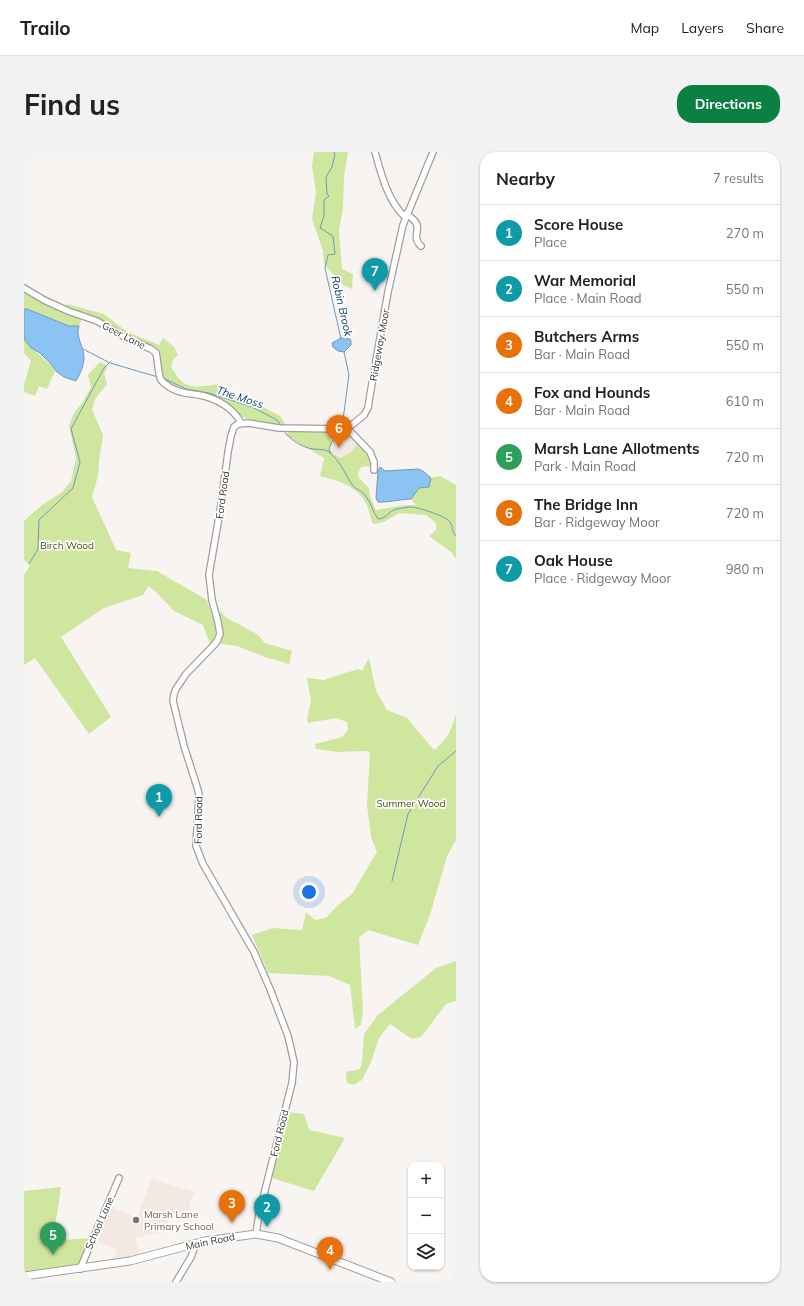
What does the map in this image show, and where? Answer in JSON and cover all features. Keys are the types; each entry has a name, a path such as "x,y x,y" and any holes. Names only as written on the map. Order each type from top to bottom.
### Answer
{"main road":[{"name":"Main Road","path":"24,1276 145,1258 196,1243 256,1234 278,1238 391,1282"}],"street":[{"path":"375,152 384,181 392,199 400,212 416,221 418,224 417,239 421,246"},
{"name":"Ridgeway Moor","path":"342,429 361,418 368,408 388,292 406,215 432,152"},
{"name":"Geer Lane","path":"24,288 44,300 68,311 97,321 126,338 151,349 156,353 160,379 164,383 185,394 204,396 219,402 232,411 241,423"},
{"path":"241,423 248,422 279,428 342,429 370,452 373,458 374,470"},
{"name":"Ford Road","path":"241,423 234,428 231,436 209,574 212,600 220,634 214,645 186,674 176,689 173,701 184,746 198,790 199,800 196,838 198,852 203,864 259,964 288,1036 294,1062 292,1083 261,1207 256,1234"},
{"name":"School Lane","path":"80,1268 119,1178"},
{"path":"176,1282 191,1257 196,1243"}],"shaded area":[{"path":"346,431 358,444 351,452 340,458 329,449 340,434 345,433"},
{"name":"Marsh Lane Primary School","path":"151,1179 195,1192 190,1201 190,1211 171,1214 167,1223 167,1230 135,1238 140,1255 113,1261 117,1250 95,1240 110,1206 137,1218"}],"green space":[{"path":"314,152 348,152 344,176 343,209 339,230 342,269 353,274 352,289 345,286 324,264 323,251 312,219 316,193 312,166"},
{"path":"24,291 51,306 82,318 79,326 69,326 24,309"},
{"path":"67,304 104,314 126,331 159,345 163,338 174,347 178,355 173,360 171,366 181,380 186,384 191,386 204,386 220,384 219,393 256,403 280,416 287,426 251,421 225,405 179,390 165,380 161,374 156,351 66,309"},
{"path":"24,339 32,349 47,361 55,371 47,389 39,386 35,396 24,392 24,384 31,361 24,353"},
{"name":"Birch Wood","path":"100,362 108,366 104,374 107,384 95,399 92,410 103,435 98,476 92,497 116,550 131,553 128,568 157,571 207,600 214,617 216,632 210,644 203,625 174,611 155,591 148,586 143,595 104,608 61,637 111,717 89,734 35,658 24,665 24,575 30,565 24,560 24,521 42,505 61,493 71,481 76,458 69,426 74,413 82,403 91,387 88,375"},
{"path":"290,431 325,431 332,443 329,449 340,458 351,452 358,444 370,457 372,468 366,466 361,467 358,473 359,478 369,488 370,496 376,510 405,505 416,505 411,499 419,488 429,487 431,478 440,476 456,485 456,559 451,552 429,536 436,530 436,523 426,515 399,513 384,522 374,524 367,505 358,492 346,485 320,476 324,458 285,435"},
{"path":"216,608 227,618 257,634 265,643 292,651 289,664 265,657 237,646 221,644 222,633"},
{"name":"Summer Wood","path":"369,658 376,691 387,710 407,718 434,750 443,742 448,734 456,714 456,840 447,856 430,915 418,945 368,930 359,938 363,1011 361,1025 355,1029 350,985 329,976 268,973 252,935 273,928 302,930 306,912 315,920 326,918 338,905 352,894 377,852 371,837 367,805 370,753 367,751 337,752 316,749 315,744 342,737 348,730 347,722 336,718 308,723 307,719 311,701 307,678 324,680 358,669 362,671"},
{"path":"456,961 456,1001 446,1004 421,1037 412,1039 390,1024 379,1038 371,1062 362,1080 354,1085 347,1083 346,1072 360,1069 364,1034 378,1015 436,968"},
{"path":"288,1112 304,1114 309,1130 345,1138 314,1191 272,1178"},
{"path":"61,1187 51,1241 89,1238 78,1265 24,1273 24,1191"}],"water":[{"path":"24,309 69,326 79,326 78,334 84,353 84,360 82,370 76,381 64,377 56,371 40,353 31,348 24,339"},
{"path":"341,338 350,339 351,341 351,345 344,352 338,351 333,347 332,343"},
{"path":"380,467 385,471 418,469 423,471 431,478 429,487 419,488 411,499 378,502 376,498 378,471"}],"waterway":[{"name":"Robin Brook","path":"334,152 335,154 332,167 326,177 327,194 329,196 324,200 324,216 320,228 333,236 335,254 328,255 325,268 341,339"},
{"name":"The Moss","path":"83,349 110,363 158,377"},
{"name":"Robin Brook","path":"342,427 349,375 344,352"},
{"path":"29,564 38,549 39,520 73,488 80,462 71,429 104,368 109,363"},
{"name":"The Moss","path":"163,378 186,389 209,393 252,407 277,420 281,425"},
{"name":"The Moss","path":"284,431 289,437 301,445 328,451 339,463 352,485 367,498 378,519 397,509 412,507 444,517 450,522 456,536"},
{"name":"Robin Brook","path":"331,453 329,450 331,443 340,432"},
{"path":"392,881 408,814 438,766 456,751"}],"place":[{"name":"Oak House","path":"375,291"},
{"name":"The Bridge Inn","path":"339,448"},
{"name":"Score House","path":"159,817"},
{"name":"Marsh Lane Primary School","path":"136,1220"},
{"name":"Butchers Arms","path":"232,1223"},
{"name":"War Memorial","path":"267,1227"},
{"name":"Marsh Lane Allotments","path":"53,1255"},
{"name":"Fox and Hounds","path":"330,1270"}]}
